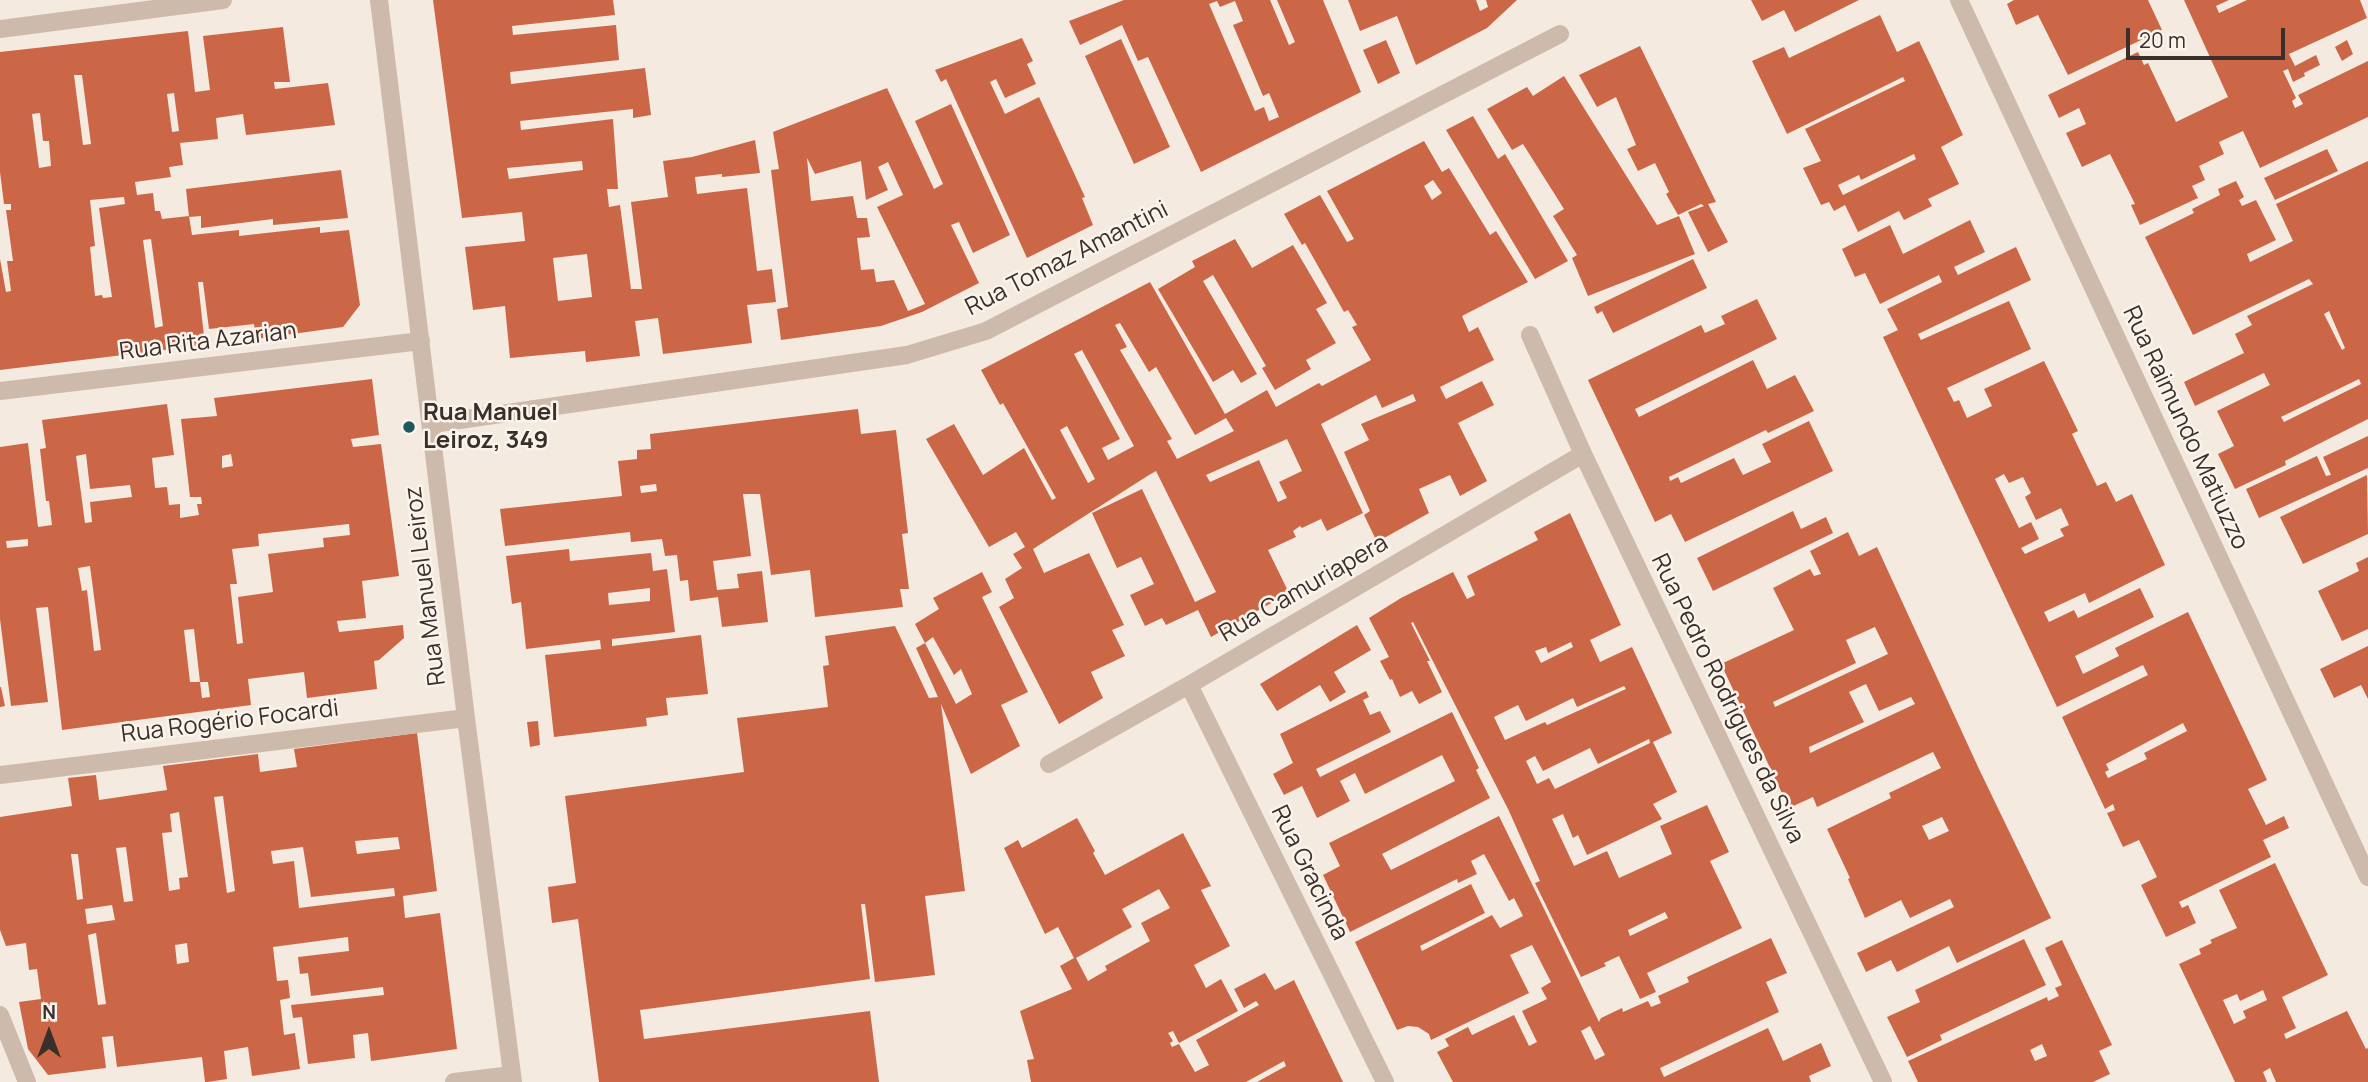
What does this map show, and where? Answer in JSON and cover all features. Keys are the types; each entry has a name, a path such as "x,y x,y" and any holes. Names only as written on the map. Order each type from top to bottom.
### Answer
{"street":[{"path":"0,29 223,0"},
{"name":"Rua Manuel Leiroz","path":"379,0 466,718 513,1078"},
{"name":"Rua Raimundo Matiuzzo","path":"1959,0 2366,868"},
{"name":"Rua Tomaz Amantini","path":"432,424 907,355 986,331 1560,34"},
{"name":"Rua Pedro Rodrigues da Silva","path":"1530,335 1583,454 1883,1082"},
{"name":"Rua Rita Azarian","path":"0,391 421,341"},
{"name":"Rua Camuriapera","path":"1049,764 1583,454"},
{"name":"Rua Gracinda","path":"1189,685 1385,1082"},
{"name":"Rua Rogério Focardi","path":"0,775 466,718"},
{"path":"0,1015 27,1082"},
{"path":"454,1082 513,1078"}],"building":[{"path":"433,0 613,0 615,15 512,26 513,35 616,25 619,60 510,72 511,84 645,68 651,115 633,118 633,109 520,121 521,130 613,119 618,189 607,189 609,207 620,205 631,289 642,289 631,202 668,197 663,161 692,157 755,140 760,173 695,177 697,194 747,188 757,271 772,269 776,302 747,305 752,343 663,354 658,318 635,321 640,356 586,362 585,351 510,358 505,306 473,310 465,247 525,241 522,212 462,218","holes":["582,161 583,170 509,179 507,168","587,254 592,297 558,301 553,258"]},
{"path":"1124,0 1270,0 1289,45 1295,42 1277,0 1323,0 1361,92 1201,172 1148,57 1138,61 1122,25 1080,45 1069,21","holes":["1217,1 1220,7 1235,1 1243,21 1233,25 1263,96 1269,93 1279,117 1269,121 1264,107 1255,111 1209,4"]},
{"path":"1348,0 1476,0 1480,11 1488,7 1486,0 1517,0 1487,28 1416,65 1397,16 1360,31"},
{"path":"1751,0 1859,0 1795,32 1784,10 1762,21"},
{"path":"2014,0 2148,0 2162,30 2068,75 2038,15 2016,25 2007,4"},
{"path":"2184,0 2229,0 2216,6 2219,13 2247,0 2360,0 2367,18 2289,54 2295,66 2316,55 2320,65 2293,82 2288,69 2283,71 2296,98 2292,101 2295,108 2303,104 2298,95 2368,61 2368,117 2260,168 2243,131 2219,142 2224,154 2199,166 2205,180 2192,186 2198,198 2140,225 2131,205 2135,204 2110,154 2082,167 2066,133 2086,124 2079,108 2059,118 2048,95 2138,52 2144,65 2148,63 2176,122 2228,97"},
{"path":"1880,15 1897,52 1919,41 1963,135 1941,147 1959,184 1928,199 1932,206 1904,220 1899,211 1858,232 1845,205 1834,211 1829,202 1821,205 1803,168 1821,161 1805,129 1905,81 1903,77 1787,134 1752,61 1784,47 1789,58","holes":["1914,154 1916,159 1843,195 1838,185 1859,175 1861,180"]},
{"path":"283,27 290,82 274,82 275,89 328,83 335,125 246,135 243,114 216,118 218,139 180,143 183,165 169,167 171,177 135,182 137,195 153,193 155,211 160,211 162,219 189,216 192,235 239,230 239,236 320,227 320,233 349,230 360,305 343,327 256,339 254,324 209,329 203,282 198,282 205,345 0,370 0,259 6,292 11,291 7,261 13,261 6,210 11,210 11,204 4,204 0,172 0,52 188,31 195,92 210,90 203,36","holes":["74,75 82,75 91,144 83,145","174,93 179,131 172,132 167,94","40,113 43,141 49,141 51,166 39,168 32,114","124,197 125,204 99,208 112,297 95,296 90,247 95,246 90,200","151,239 163,326 155,328 143,240"]},
{"path":"1022,38 1033,61 1027,64 1036,84 1005,98 996,79 990,82 1005,114 1039,97 1085,197 1082,198 1093,225 1027,258 946,79 941,82 935,70"},
{"path":"1121,39 1170,147 1134,164 1085,56"},
{"path":"1386,40 1400,73 1378,84 1363,50"},
{"path":"2347,40 2353,54 2342,61 2335,47"},
{"path":"1640,46 1716,202 1708,204 1728,242 1708,252 1688,212 1704,206 1701,204 1678,215 1666,194 1669,192 1655,163 1638,171 1627,149 1636,145 1616,97 1597,107 1579,75"},
{"path":"1564,76 1657,225 1679,216 1695,254 1588,296 1572,258 1577,255 1553,216 1564,209 1523,144 1512,150 1487,109 1527,87 1533,96"},
{"path":"887,88 934,189 943,184 915,121 951,104 1010,235 973,253 959,222 951,225 979,283 922,312 881,326 781,340 777,309 788,307 771,170 779,169 773,132","holes":["807,158 815,174 861,161 866,200 888,190 878,167 888,162 903,195 877,207 925,304 908,311 894,280 876,282 874,269 861,270 857,238 870,237 867,218 857,218 853,196 811,201"]},
{"path":"1473,116 1498,159 1505,154 1568,261 1535,279 1446,130"},
{"path":"1424,141 1442,172 1449,168 1490,235 1496,231 1528,282 1462,316 1469,332 1478,327 1494,360 1440,387 1446,399 1482,381 1494,405 1458,423 1487,481 1460,496 1450,475 1419,489 1429,513 1377,542 1364,515 1370,511 1344,452 1369,440 1361,424 1416,401 1413,394 1382,408 1376,395 1321,424 1363,513 1327,531 1321,519 1302,528 1300,526 1293,531 1296,537 1268,550 1289,593 1211,637 1198,610 1166,625 1162,618 1145,626 1130,595 1154,584 1141,557 1117,568 1092,513 1142,489 1195,602 1216,592 1156,471 1033,549 1044,573 1089,553 1124,625 1112,630 1125,656 1091,672 1103,698 1059,724 999,607 1014,598 1005,579 1022,568 1013,554 1025,547 1016,532 989,547 926,439 954,424 983,475 1024,448 1052,500 1056,498 1003,403 1000,405 981,370 1150,282 1225,414 1267,390 1276,407 1319,383 1322,386 1371,360 1352,327 1357,325 1348,310 1344,312 1305,243 1302,245 1284,214 1320,195 1347,242 1354,239 1327,191","holes":["1433,180 1442,193 1432,200 1424,186","1120,323 1149,372 1156,367 1195,435 1226,418 1234,431 1177,459 1167,441 1172,439 1120,350 1127,347 1115,325","1082,350 1134,446 1108,460 1102,448 1120,439 1074,354","1067,426 1095,479 1088,483 1060,430","1287,439 1302,471 1279,482 1287,498 1278,502 1259,460 1210,482 1206,475"]},
{"path":"2327,149 2338,171 2275,200 2264,178"},
{"path":"2368,161 2368,419 2285,461 2286,465 2235,489 2218,454 2234,446 2217,411 2270,385 2264,373 2195,406 2184,382 2244,353 2235,334 2252,325 2247,316 2313,284 2309,279 2193,335 2145,237 2194,213 2192,209 2220,195 2218,189 2236,181 2244,197 2239,200 2242,206 2256,200 2276,240 2247,254 2250,262 2293,241 2276,204","holes":["2329,311 2345,348 2342,350 2324,314","2359,379 2361,384 2284,422 2281,417"]},
{"path":"341,170 348,218 273,225 273,219 201,228 201,216 189,217 186,189"},
{"path":"1970,220 1985,252 1954,267 1958,275 2016,247 2031,280 1918,334 1921,340 2009,301 2031,349 1947,388 1954,402 1959,400 1967,418 1992,406 1984,389 2044,361 2078,431 2072,434 2097,486 2106,482 2116,502 2132,494 2165,565 2089,603 2085,593 2044,612 2049,622 2074,610 2078,618 2140,588 2154,617 2075,656 2083,674 2119,656 2115,648 2188,612 2267,780 2248,789 2266,825 2284,816 2289,828 2263,840 2271,857 2179,902 2182,908 2188,905 2196,923 2166,937 2141,885 2157,877 2139,840 2123,847 2107,813 2115,810 2113,804 2105,809 2062,717 2148,675 2143,665 2057,707 1883,337 1898,330 1887,309 1942,282 1939,275 1880,304 1865,273 1855,277 1842,249 1890,225 1903,254","holes":["2004,474 2009,483 2023,477 2031,493 2025,497 2036,520 2061,508 2069,525 2060,529 2064,536 2025,554 2021,548 2039,539 2031,522 2019,528 1995,479","2183,723 2187,731 2144,753 2147,759 2108,778 2105,772 2109,770 2106,764"]},
{"path":"1235,239 1252,268 1293,245 1327,303 1316,309 1336,343 1306,360 1311,369 1275,390 1262,368 1266,366 1213,275 1203,281 1257,374 1241,383 1233,370 1213,382 1158,289 1195,267 1192,261"},
{"path":"1693,259 1707,288 1613,333 1602,311 1597,314 1594,307"},
{"path":"1757,299 1777,339 1635,409 1639,417 1753,360 1767,389 1795,375 1814,411 1768,433 1766,430 1669,477 1670,481 1678,477 1681,483 1734,458 1743,475 1771,462 1762,444 1809,421 1833,471 1685,542 1671,514 1655,522 1588,380 1701,325 1705,333 1725,324 1721,316"},
{"path":"372,379 379,435 351,439 353,447 381,444 399,576 362,581 366,618 337,621 339,632 403,625 404,638 379,660 374,661 377,689 307,698 304,672 248,679 251,705 62,730 48,607 36,608 48,702 11,706 0,619 0,447 28,443 38,527 52,525 49,501 46,501 40,449 46,448 42,420 167,404 174,455 152,458 155,488 167,487 169,505 180,504 180,518 199,515 197,504 202,504 201,497 190,497 181,419 217,416 214,398","holes":["86,454 90,489 130,485 132,497 90,502 92,522 85,523 76,456","231,454 233,466 222,468 222,456","349,524 350,535 323,538 324,547 268,554 273,592 238,597 243,643 237,644 230,584 237,584 232,549 259,546 258,534","28,539 28,546 7,548 6,541","90,566 101,650 94,651 87,590 82,591 78,568","194,629 200,682 190,682 184,630","200,682 208,682 210,697 202,698"]},
{"path":"858,409 861,434 896,430 908,533 902,534 909,589 900,589 903,607 815,617 810,570 771,575 760,494 743,494 751,556 713,561 717,590 739,588 737,574 762,571 768,622 722,627 718,597 690,601 688,580 680,581 677,555 665,556 662,539 631,542 630,532 505,546 500,509 622,496 618,461 637,459 637,450 651,449 650,434","holes":["656,484 657,491 641,493 640,486"]},
{"path":"2368,436 2368,468 2259,518 2246,489 2317,456 2326,476 2331,475 2323,457"},
{"path":"2367,475 2368,534 2303,564 2280,517"},
{"path":"1793,511 1801,529 1826,517 1833,533 1713,591 1697,558"},
{"path":"1570,513 1621,625 1590,640 1600,662 1632,647 1672,733 1653,742 1677,792 1653,804 1662,819 1587,855 1578,835 1573,838 1563,814 1552,819 1574,866 1607,851 1619,878 1672,854 1660,826 1707,805 1729,852 1710,861 1742,928 1647,973 1656,992 1640,999 1619,956 1604,963 1606,966 1581,977 1535,883 1540,881 1509,811 1413,622 1411,623 1442,692 1419,704 1412,691 1400,697 1392,679 1390,680 1380,661 1389,657 1369,618 1401,598 1453,572 1467,599 1475,595 1467,576 1538,540 1534,532","holes":["1571,642 1573,647 1541,663 1535,651 1546,647 1548,653","1624,686 1626,689 1547,725 1545,722 1505,740 1494,717 1518,705 1526,721 1573,698 1577,707","1649,739 1650,743 1555,789 1549,778 1537,784 1526,761 1535,756 1543,771 1590,748 1598,764","1665,912 1668,918 1630,936 1628,930"]},
{"path":"1848,532 1859,556 1877,547 2051,918 1957,963 1949,946 1897,972 1891,960 1866,972 1857,953 1954,907 1950,899 1910,918 1901,900 1865,918 1827,829 1891,798 1889,793 1941,768 1933,752 1817,807 1813,797 1789,808 1721,664 1794,630 1773,588 1810,569 1814,576 1821,574 1810,551","holes":["1875,627 1888,654 1775,707 1773,702 1856,663 1846,640","1866,684 1879,711 1911,697 1915,704 1810,753 1809,747 1864,722 1849,692","1942,817 1949,831 1929,840 1922,826"]},
{"path":"569,549 570,561 651,553 653,571 667,569 675,632 612,639 612,646 701,635 708,694 666,698 668,715 646,718 647,726 554,737 545,655 601,649 600,640 526,649 521,602 512,604 506,556","holes":["650,588 650,601 609,605 608,593"]},
{"path":"2368,557 2368,629 2342,641 2318,591 2359,571 2356,563"},
{"path":"982,572 992,592 982,597 1028,692 1001,705 1020,746 971,774 941,704 965,891 925,896 935,975 875,982 865,904 861,904 870,979 640,1010 644,1039 870,1011 879,1082 599,1082 578,919 552,923 548,887 576,883 565,796 744,772 737,718 828,707 823,666 829,665 825,636 895,626 929,698 938,697 916,648 925,643 915,624 939,609 933,598","holes":["933,637 954,675 961,669 972,694 956,704 925,643"]},
{"path":"1357,625 1371,650 1334,672 1346,692 1330,702 1320,685 1277,711 1260,684"},
{"path":"2368,646 2368,699 2361,685 2334,698 2320,669"},
{"path":"0,687 5,706 0,707"},
{"path":"1366,691 1369,697 1363,700 1370,715 1380,711 1391,732 1316,769 1320,777 1452,712 1490,798 1382,854 1391,870 1499,816 1599,1022 1601,1018 1622,1008 1623,1012 1648,1001 1651,1007 1661,1003 1658,996 1689,982 1687,977 1771,938 1787,973 1766,982 1779,1012 1660,1068 1664,1077 1768,1028 1783,1061 1821,1043 1831,1066 1809,1076 1811,1082 1453,1082 1437,1052 1449,1046 1445,1039 1468,1027 1472,1035 1514,1015 1529,1046 1537,1042 1522,1011 1547,999 1541,988 1551,982 1532,945 1510,955 1529,993 1431,1040 1429,1034 1418,1027 1408,1026 1397,1030 1355,942 1471,884 1485,913 1420,946 1422,951 1492,915 1500,928 1523,916 1514,898 1509,901 1484,854 1471,861 1477,874 1458,883 1457,879 1350,932 1323,875 1340,866 1329,843 1455,781 1442,755 1365,794 1355,773 1340,781 1350,801 1317,818 1302,786 1284,795 1273,774 1293,763 1280,734","holes":["1590,1026 1605,1055 1595,1060 1581,1031"]},
{"path":"538,721 540,745 530,747 527,722"},
{"path":"417,733 437,891 403,896 405,918 440,913 457,1049 371,1061 368,1033 353,1035 355,1058 308,1064 302,1017 293,1018 291,1005 384,995 383,987 311,996 308,973 300,974 298,957 349,951 348,937 273,947 277,981 288,980 290,998 280,1000 284,1035 295,1033 300,1069 252,1076 248,1047 224,1051 227,1079 208,1082 205,1082 202,1057 117,1067 113,1036 102,1037 106,1068 48,1075 28,1049 19,1002 41,999 37,969 29,970 26,943 6,946 0,930 0,817 72,806 68,778 96,775 99,800 167,790 163,766 258,754 260,772 297,767 294,749","holes":["223,796 235,891 227,893 214,797","179,812 188,877 179,878 180,889 169,891 162,833 172,832 170,814","398,837 400,849 357,854 355,841","126,847 133,901 124,902 116,848","303,847 311,897 394,888 395,896 299,908 294,861 273,864 271,851","71,854 78,854 83,899 77,900","112,905 115,920 87,924 85,909","96,933 106,1004 98,1005 88,935","187,943 189,962 177,964 175,945"]},
{"path":"1077,818 1105,875 1183,833 1211,886 1201,890 1230,946 1194,965 1206,988 1221,979 1238,1011 1179,1043 1173,1031 1168,1033 1173,1041 1170,1043 1172,1047 1179,1044 1195,1072 1209,1065 1196,1040 1259,1005 1256,1001 1244,1008 1234,989 1265,973 1275,990 1294,980 1343,1082 1257,1082 1286,1066 1284,1061 1246,1082 1031,1082 1027,1060 1034,1059 1020,1011 1072,989 1060,966 1074,958 1058,927 1045,934 1004,848 1018,840 1022,848","holes":["1159,889 1170,908 1141,923 1150,941 1105,966 1107,970 1088,981 1076,958 1132,927 1122,909"]},
{"path":"2275,863 2328,975 2282,997 2296,1028 2284,1034 2286,1039 2347,1011 2366,1049 2368,1048 2368,1082 2276,1082 2270,1068 2263,1072 2267,1082 2235,1082 2179,964 2201,954 2199,949 2212,943 2210,940 2237,928 2219,890","holes":["2263,990 2267,1000 2243,1011 2246,1018 2234,1024 2223,1000 2237,994 2240,1001"]},
{"path":"2024,939 2046,985 1940,1035 1942,1040 1907,1057 1887,1017 1920,1002 1915,990"},
{"path":"2062,940 2112,1045 2099,1051 2110,1074 2093,1082 1918,1082 1908,1061 2047,997 2048,1001 2059,996 2055,988 2062,985 2045,948","holes":["2042,1044 2047,1056 2035,1061 2030,1050"]}],"place":[{"name":"Rua Manuel Leiroz, 349","path":"409,427"}]}
